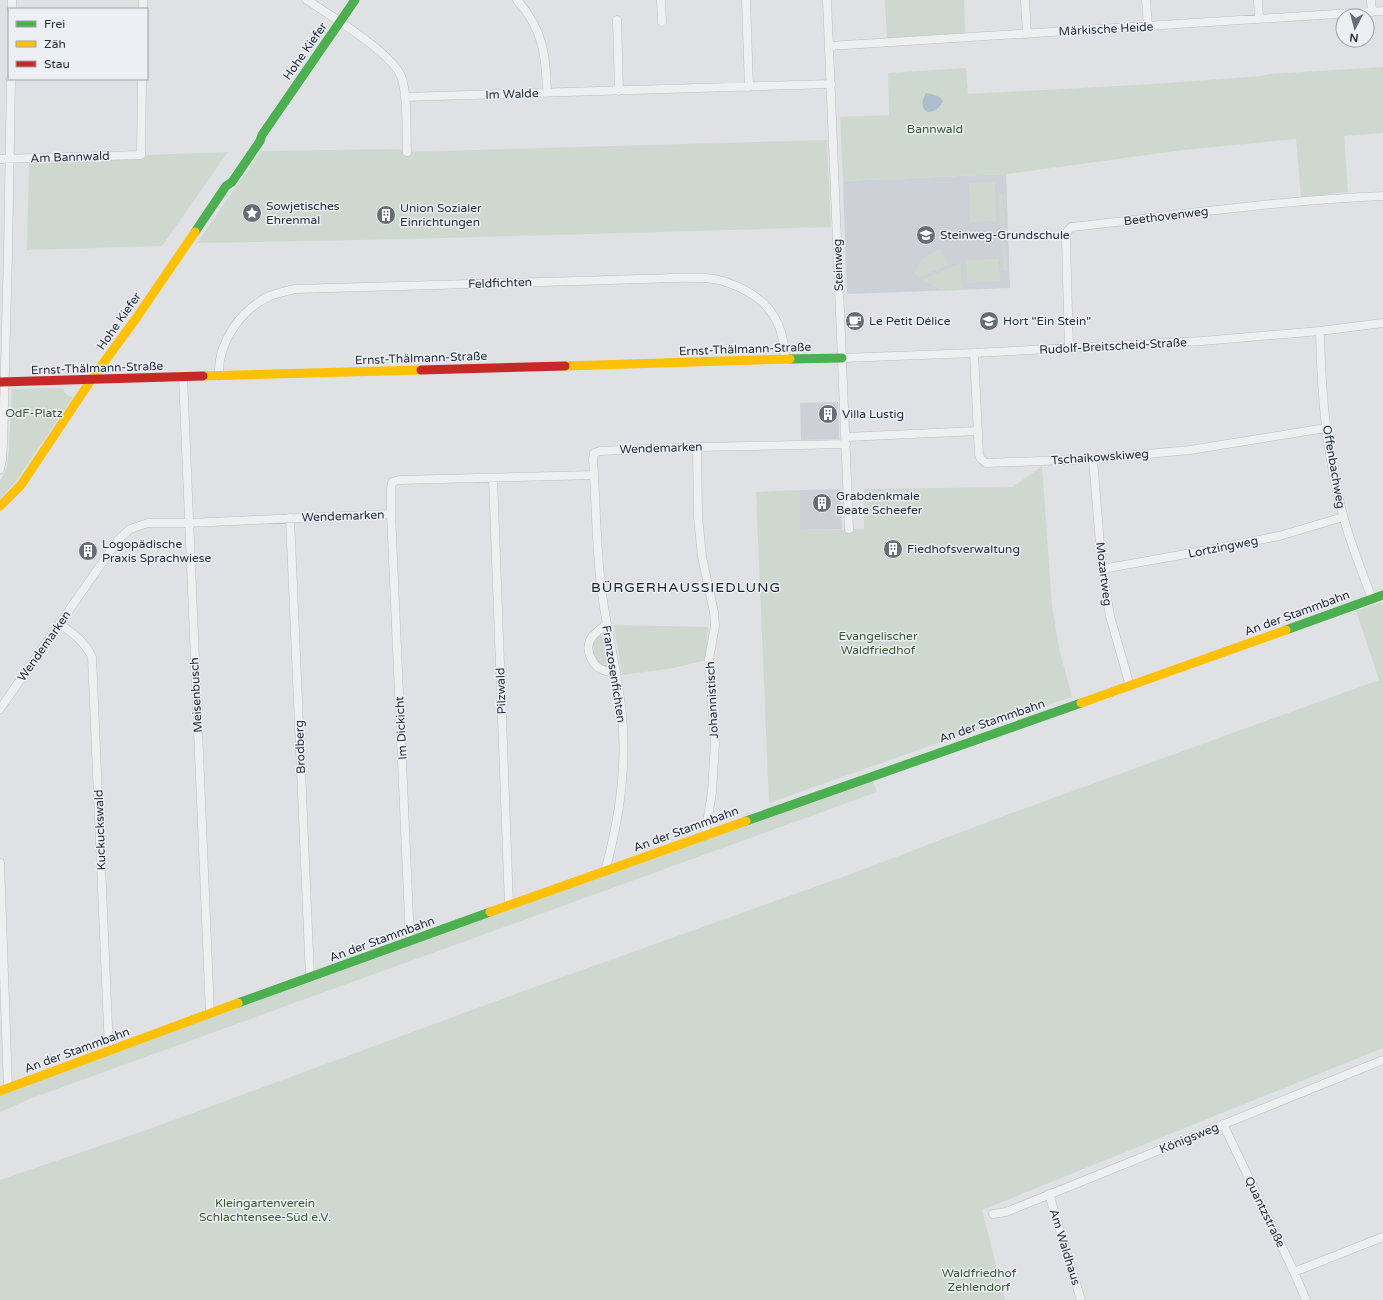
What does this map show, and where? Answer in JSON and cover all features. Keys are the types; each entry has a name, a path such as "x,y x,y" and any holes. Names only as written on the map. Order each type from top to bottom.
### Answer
{"street":[{"path":"307,0 388,57 400,72 405,97 407,152"},
{"name":"Hohe Kiefer","path":"0,506 20,485 91,380 137,317 256,139 262,135 355,0"},
{"path":"517,0 534,23 543,46 546,64 546,93"},
{"path":"661,0 662,22"},
{"path":"746,0 749,87"},
{"name":"Steinweg","path":"827,0 849,529"},
{"path":"1025,0 1027,34"},
{"path":"1146,0 1148,26"},
{"path":"1258,0 1259,18"},
{"name":"Märkische Heide","path":"829,46 1335,14"},
{"path":"617,20 619,91"},
{"path":"0,469 2,460 2,382 10,158 11,80"},
{"name":"Am Bannwald","path":"0,159 141,155 142,80"},
{"name":"Im Walde","path":"405,97 831,84"},
{"name":"Beethovenweg","path":"1069,349 1066,234 1071,227 1338,198 1383,196"},
{"name":"Feldfichten","path":"219,376 219,364 225,342 234,326 254,306 270,296 294,289 580,280 706,277 742,288 760,300 774,316 782,332 785,359"},
{"name":"Rudolf-Breitscheid-Straße","path":"842,358 1069,349 1254,338 1383,323"},
{"name":"Offenbachweg","path":"1320,331 1321,368 1326,428 1332,471 1343,517 1372,599"},
{"name":"Tschaikowskiweg","path":"974,353 979,455 986,464 1093,459 1190,450 1326,428"},
{"name":"Ernst-Thälmann-Straße","path":"2,382 842,358"},
{"name":"Meisenbusch","path":"183,377 210,1013"},
{"name":"Wendemarken","path":"0,709 118,540 126,532 135,527 148,523 188,523 392,514 392,482 398,480 594,475 593,459 596,451 846,440 978,431"},
{"name":"Johannistisch","path":"697,447 697,494 702,557 714,612 715,626 709,659 715,743 712,792 705,834"},
{"name":"Mozartweg","path":"1093,459 1102,569 1110,616 1130,686"},
{"name":"Franzosenfichten","path":"594,475 597,551 622,716 623,761 620,799 613,843 605,872"},
{"name":"Pilzwald","path":"492,478 509,905"},
{"name":"Im Dickicht","path":"392,514 410,942"},
{"name":"Lortzingweg","path":"1102,569 1203,552 1279,536 1343,517"},
{"name":"Brodberg","path":"290,518 310,977"},
{"name":"An der Stammbahn","path":"4,1090 210,1013 605,872 705,834 1130,686 1383,595"},
{"name":"Kuckuckswald","path":"60,624 75,634 86,645 92,657 109,1050"},
{"path":"607,624 595,633 590,640 590,656 599,668 606,671 616,671"},
{"path":"0,863 4,1090"},
{"name":"Königsweg","path":"993,1214 1006,1212 1383,1060"},
{"name":"Quantzstraße","path":"1223,1124 1306,1300"},
{"name":"Am Waldhaus","path":"1049,1194 1081,1300"},
{"path":"1294,1272 1383,1237"}],"shaded area":[{"name":"Steinweg-Grundschule","path":"1006,174 1010,288 847,294 843,181"},
{"path":"838,402 839,439 801,440 800,403"},
{"path":"841,489 842,529 800,530 800,490"}],"green space":[{"path":"885,0 964,0 965,33 887,38"},
{"name":"Bannwald","path":"1383,67 1383,133 1344,136 1348,192 1301,197 1296,139 1184,150 1006,174 843,181 840,117 889,115 888,73 966,68 968,94 1153,84 1261,76 1269,74"},
{"path":"827,140 831,227 408,239 197,243 261,151 400,149 407,152"},
{"path":"228,152 162,246 27,250 29,163 145,159 146,155"},
{"path":"995,182 996,221 970,222 969,183"},
{"path":"999,194 1003,194 1007,271 1003,271"},
{"path":"940,248 948,265 919,277 914,273 922,259"},
{"path":"999,259 1000,281 967,283 966,260"},
{"path":"961,263 962,290 942,291 922,280"},
{"name":"OdF-Platz","path":"62,388 68,396 73,397 16,481 0,499 0,481 7,466 9,449 12,389"},
{"name":"Evangelischer Waldfriedhof","path":"1042,466 1052,605 1059,648 1072,697 1011,717 769,803 756,492 800,490 800,530 864,529 864,489 1013,487"},
{"path":"1383,602 1383,1048 982,1210 1005,1300 0,1300 0,1180 152,1128 518,993 859,871 1006,815 1379,680 1356,611"},
{"path":"614,625 708,627 706,660 674,668 622,675"},
{"path":"603,632 610,669 599,666 594,656 592,647 595,639"},
{"path":"871,776 877,792 32,1098 0,1112 0,1091"}],"water":[{"path":"926,93 933,94 943,101 939,108 927,112 923,108 923,101"}],"traffic: fast":[{"path":"195,232 226,186 232,182 260,141 262,135 355,0"},
{"path":"790,359 842,358"},
{"path":"1286,630 1383,595"},
{"path":"746,821 1081,703"},
{"path":"238,1003 490,912"}],"traffic: slow":[{"path":"0,506 21,485 91,380 137,317 195,232"},
{"path":"565,366 790,359"},
{"path":"203,376 421,370"},
{"path":"1081,703 1286,630"},
{"path":"490,912 746,821"},
{"path":"0,1091 238,1003"}],"traffic: jam":[{"path":"421,370 565,366"},
{"path":"0,382 203,376"}],"place":[{"name":"Sowjetisches Ehrenmal","path":"252,213"},
{"name":"Union Sozialer Einrichtungen","path":"386,215"},
{"name":"Steinweg-Grundschule","path":"926,235"},
{"name":"Le Petit Délice","path":"855,321"},
{"name":"Hort \"Ein Stein\"","path":"989,321"},
{"name":"Villa Lustig","path":"828,414"},
{"name":"Grabdenkmale Beate Scheefer","path":"822,503"},
{"name":"Fiedhofsverwaltung","path":"893,549"},
{"name":"Logopädische Praxis Sprachwiese","path":"88,551"}],"district":[{"name":"BÜRGERHAUSSIEDLUNG","path":"686,587"}],"park label":[{"name":"Kleingartenverein Schlachtensee-Süd e.V.","path":"265,1210"},
{"name":"Waldfriedhof Zehlendorf","path":"979,1280"}]}
